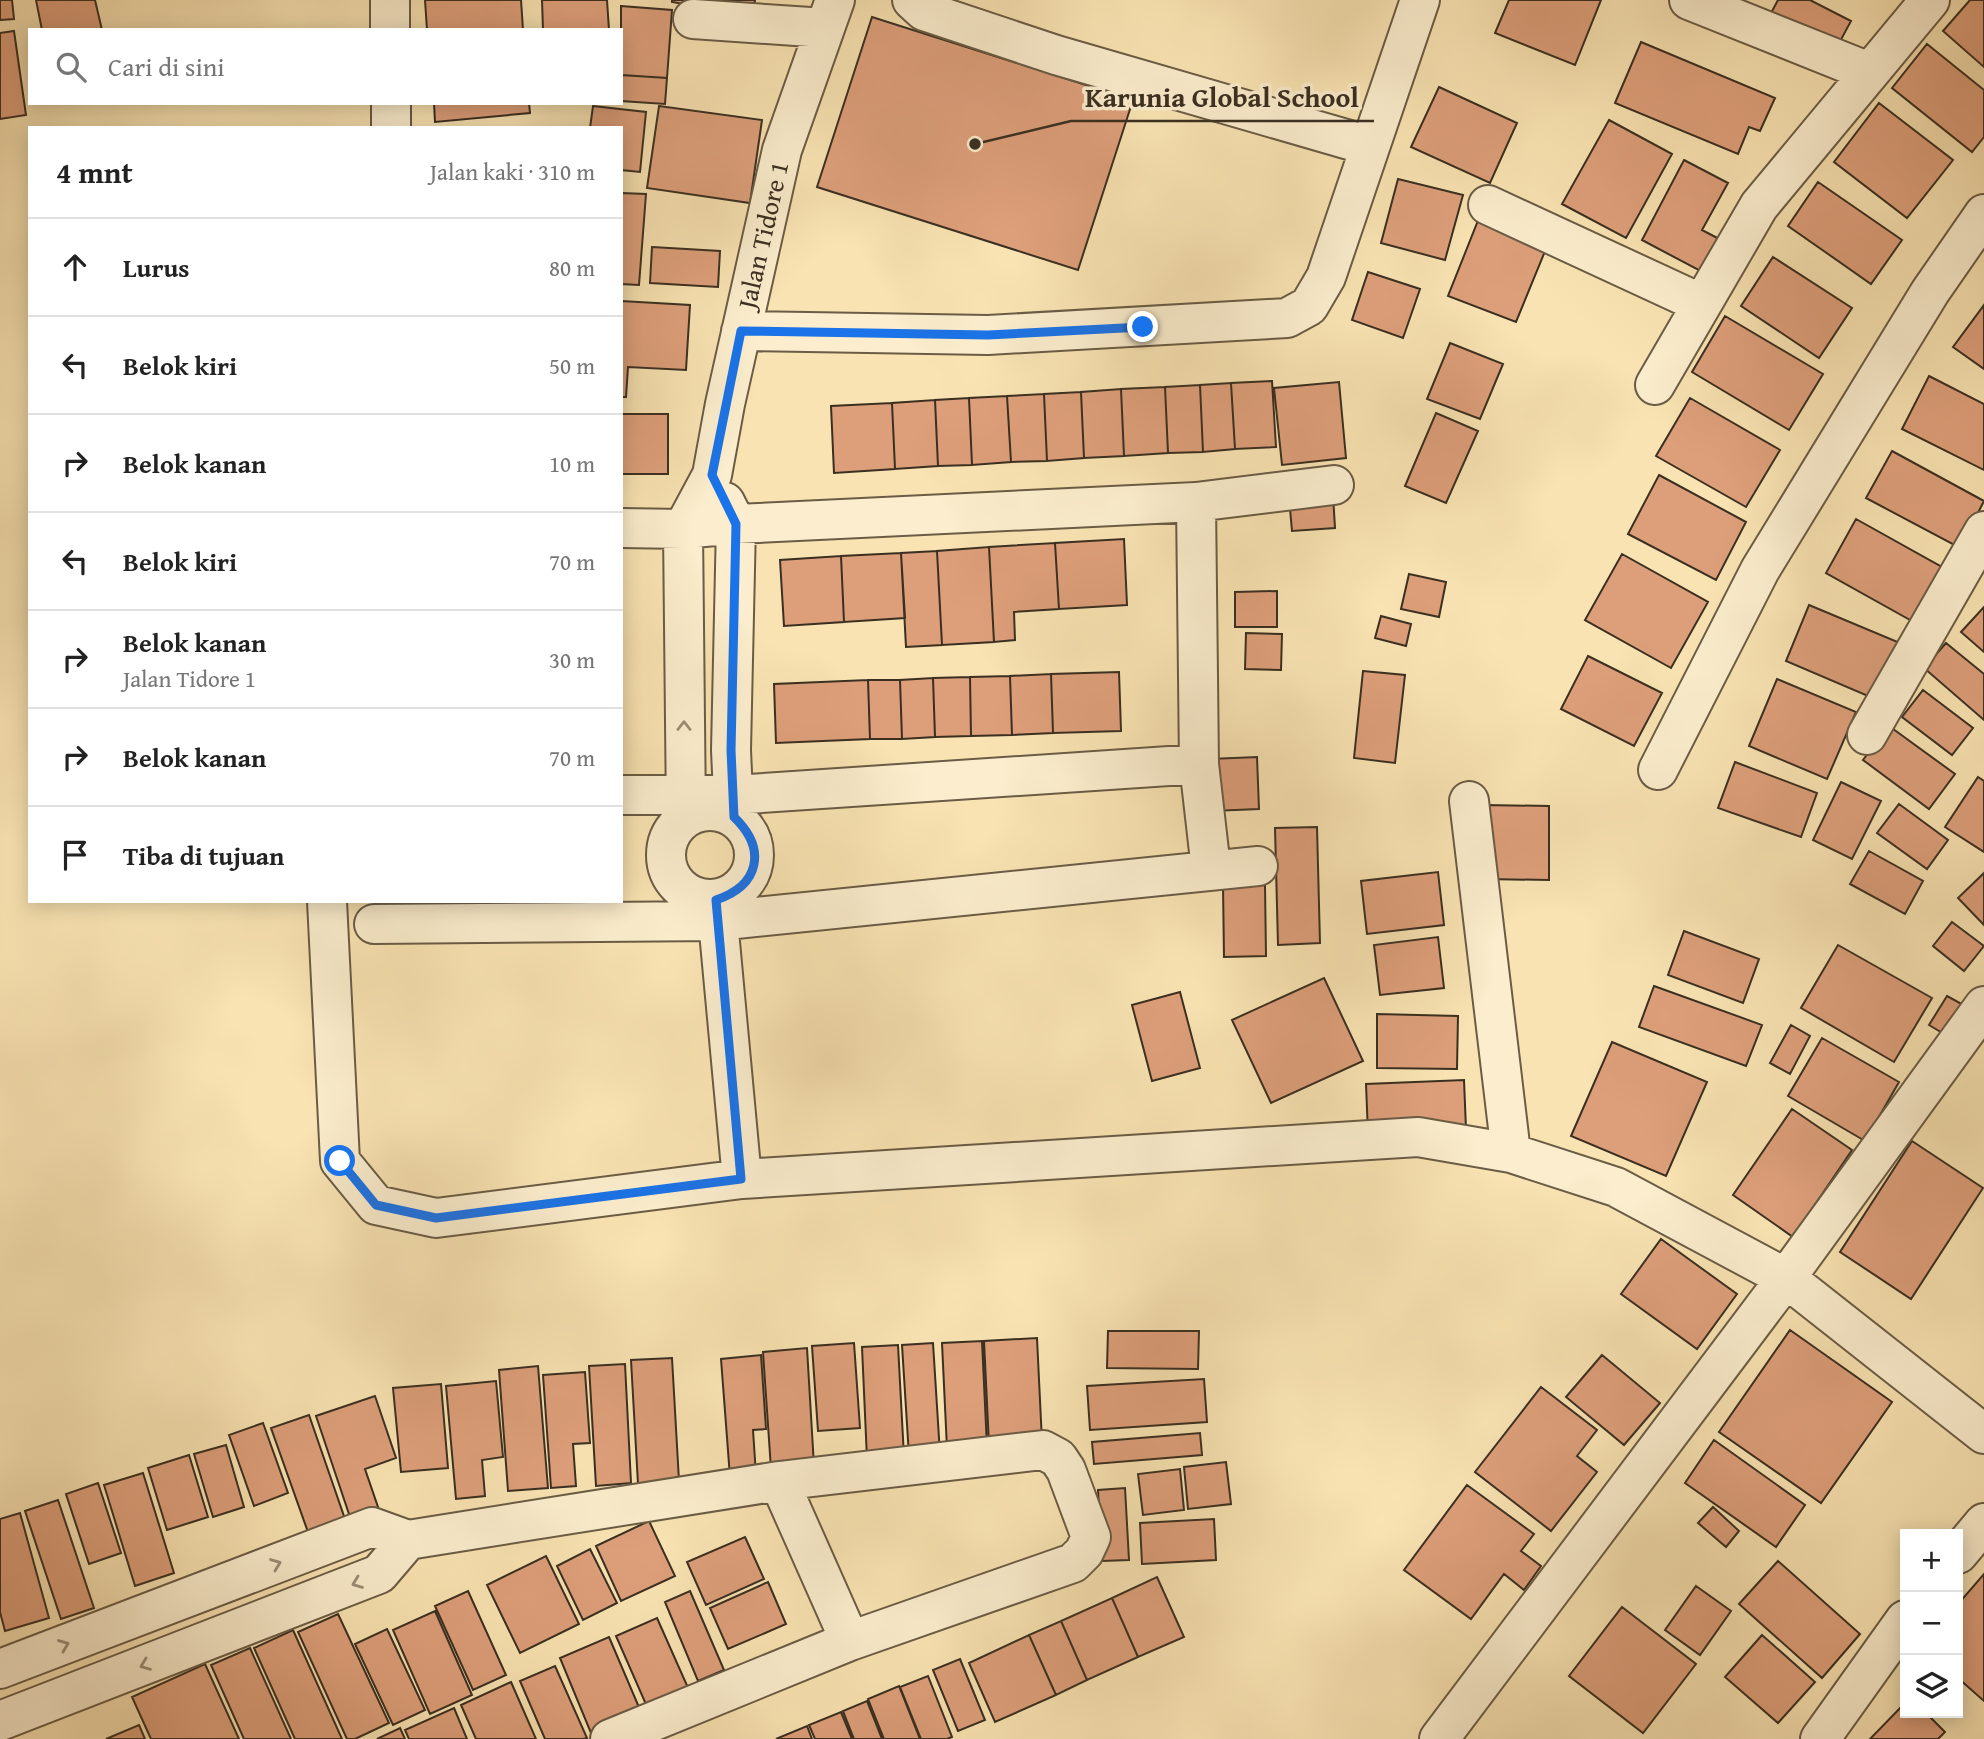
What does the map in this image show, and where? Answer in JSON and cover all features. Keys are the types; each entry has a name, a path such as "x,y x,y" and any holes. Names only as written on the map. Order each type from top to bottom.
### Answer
{"street":[{"path":"390,0 390,28"},
{"path":"912,0 924,11 1056,55 1370,146"},
{"path":"741,331 988,335 1287,318 1309,306 1326,277 1420,0"},
{"path":"1689,0 1869,72"},
{"path":"1655,385 1759,206 1930,0"},
{"path":"693,19 830,14"},
{"name":"Jalan Tidore 1","path":"683,529 712,475 782,150 830,14"},
{"path":"391,105 391,126"},
{"path":"1488,205 1702,303"},
{"path":"1658,770 1760,570 1930,292 1984,214"},
{"path":"712,475 736,524 731,750 734,806 754,846 754,864 747,881 716,910"},
{"path":"623,528 683,529 736,524 1196,502 1334,485"},
{"path":"1196,502 1199,764 1211,869"},
{"path":"683,529 686,805 667,844 665,862 671,878 683,891 716,910"},
{"path":"1867,735 1984,531"},
{"path":"623,795 686,805 734,806 1199,764"},
{"path":"1469,801 1511,1153"},
{"path":"374,924 716,910 1258,866"},
{"path":"327,903 340,1161 376,1205 436,1218 741,1179 1418,1137 1511,1153 1616,1188 1786,1278 1984,1434"},
{"path":"716,910 741,1179"},
{"path":"1439,1739 1786,1278 1984,1006"},
{"path":"0,1669 372,1527 408,1540 779,1480 1043,1450 1058,1458 1066,1470 1091,1537 1084,1552 1073,1563 850,1641 610,1739"},
{"path":"779,1480 850,1641"},
{"path":"1963,1548 1984,1522"},
{"path":"0,1721 379,1574 408,1540"},
{"path":"1820,1739 1900,1627"}],"building":[{"path":"0,0 12,0 14,19 0,20"},
{"path":"36,0 95,0 102,28 42,28"},
{"path":"425,0 521,0 523,28 427,28"},
{"path":"542,0 607,0 609,28 543,28"},
{"path":"672,0 755,0 752,16"},
{"path":"1509,0 1601,0 1575,65 1495,33"},
{"path":"1778,0 1810,0 1851,21 1837,47 1771,13"},
{"path":"1970,0 1984,0 1984,67 1943,31"},
{"path":"621,6 672,10 667,78 623,75"},
{"path":"872,17 1133,100 1078,270 817,187"},
{"path":"14,31 26,115 0,119 0,33"},
{"path":"1641,42 1775,98 1760,131 1749,127 1738,154 1615,103"},
{"path":"1927,44 1984,90 1984,137 1972,152 1892,88"},
{"path":"623,75 667,78 665,104 623,101"},
{"path":"1439,87 1517,123 1490,183 1411,147"},
{"path":"1879,103 1953,160 1907,218 1834,162"},
{"path":"434,105 529,105 530,113 435,122"},
{"path":"593,106 646,112 640,172 623,170 623,126 590,126"},
{"path":"659,106 762,120 750,203 647,188"},
{"path":"1609,120 1672,154 1626,238 1562,204"},
{"path":"1684,160 1728,183 1702,230 1725,242 1708,275 1642,240"},
{"path":"1398,179 1463,195 1445,260 1381,243"},
{"path":"1818,182 1902,240 1871,284 1788,226"},
{"path":"623,193 646,194 639,285 623,284"},
{"path":"1481,213 1550,239 1516,322 1448,296"},
{"path":"652,247 720,251 718,287 650,283"},
{"path":"1773,257 1852,308 1819,358 1741,306"},
{"path":"1368,272 1420,289 1403,338 1352,320"},
{"path":"623,301 690,305 686,370 628,367 626,397 623,397"},
{"path":"1984,305 1984,369 1953,347"},
{"path":"1725,316 1823,374 1789,430 1692,372"},
{"path":"1450,343 1503,364 1480,419 1427,399"},
{"path":"1929,376 1984,404 1984,470 1902,429"},
{"path":"1272,381 1276,447 1235,449 1231,383"},
{"path":"1339,382 1346,458 1282,465 1274,388"},
{"path":"1231,383 1235,449 1203,452 1200,385"},
{"path":"1200,385 1203,452 1168,453 1165,387"},
{"path":"1165,387 1168,453 1124,456 1121,389"},
{"path":"1121,389 1124,456 1084,458 1081,392"},
{"path":"1081,392 1084,458 1047,461 1044,394"},
{"path":"1044,394 1047,461 1011,462 1007,396"},
{"path":"1007,396 1011,462 972,465 969,398"},
{"path":"969,398 972,465 938,466 935,400"},
{"path":"1690,398 1780,450 1746,507 1656,456"},
{"path":"935,400 938,466 895,469 892,403"},
{"path":"892,403 895,469 834,473 831,406"},
{"path":"1436,413 1478,431 1446,503 1405,486"},
{"path":"623,414 668,414 668,474 623,474"},
{"path":"1892,451 1984,501 1960,548 1866,498"},
{"path":"1659,475 1746,522 1716,580 1628,534"},
{"path":"1333,495 1335,528 1292,531 1289,498"},
{"path":"1856,519 1949,571 1919,625 1826,573"},
{"path":"1124,539 1127,605 1059,609 1055,543"},
{"path":"1055,543 1059,609 1014,612 1015,640 994,642 989,547"},
{"path":"989,547 994,642 942,645 937,551"},
{"path":"937,551 942,645 906,647 901,553"},
{"path":"901,553 905,618 844,622 841,556"},
{"path":"1622,554 1708,602 1671,668 1585,620"},
{"path":"841,556 844,622 784,626 780,560"},
{"path":"1409,574 1446,582 1439,617 1401,609"},
{"path":"1277,591 1277,627 1235,627 1235,592"},
{"path":"1809,605 1900,643 1875,699 1786,661"},
{"path":"1984,607 1984,652 1961,632"},
{"path":"1381,616 1411,624 1406,646 1375,638"},
{"path":"1246,633 1282,634 1281,670 1245,669"},
{"path":"1946,643 1984,674 1984,720 1924,668"},
{"path":"1588,656 1662,693 1634,746 1561,709"},
{"path":"1363,671 1405,675 1395,763 1354,758"},
{"path":"1119,672 1121,731 1053,733 1051,674"},
{"path":"1051,674 1053,733 1012,735 1010,676"},
{"path":"1010,676 1012,735 971,736 970,677"},
{"path":"970,677 971,736 935,737 933,678"},
{"path":"933,678 935,737 902,739 900,680"},
{"path":"1777,679 1856,712 1827,779 1749,746"},
{"path":"868,680 870,739 776,743 774,684"},
{"path":"868,680 900,680 902,739 870,739"},
{"path":"1923,690 1973,728 1952,755 1902,717"},
{"path":"1889,726 1955,774 1929,809 1863,760"},
{"path":"1257,757 1259,809 1211,811 1210,759"},
{"path":"1735,762 1817,793 1801,837 1718,808"},
{"path":"1978,777 1984,781 1984,852 1945,827"},
{"path":"1841,782 1881,801 1852,859 1813,840"},
{"path":"1899,804 1948,840 1927,869 1877,833"},
{"path":"1485,805 1549,806 1549,880 1484,879"},
{"path":"1317,827 1320,943 1278,945 1275,828"},
{"path":"1869,851 1923,881 1905,914 1850,884"},
{"path":"1438,872 1444,925 1367,934 1361,881"},
{"path":"1984,873 1984,925 1958,898"},
{"path":"1265,885 1266,956 1224,957 1223,886"},
{"path":"1952,922 1984,946 1964,971 1933,946"},
{"path":"1684,931 1759,959 1743,1003 1668,975"},
{"path":"1438,937 1444,988 1380,995 1374,945"},
{"path":"1838,945 1932,998 1894,1062 1801,1008"},
{"path":"1324,978 1363,1061 1271,1103 1232,1020"},
{"path":"1654,986 1762,1025 1746,1066 1639,1027"},
{"path":"1180,992 1200,1068 1152,1081 1132,1005"},
{"path":"1947,996 1967,1007 1949,1037 1929,1025"},
{"path":"1377,1014 1458,1016 1457,1069 1377,1068"},
{"path":"1791,1025 1810,1036 1790,1074 1770,1063"},
{"path":"1822,1038 1899,1082 1865,1141 1788,1096"},
{"path":"1612,1042 1707,1082 1666,1176 1571,1136"},
{"path":"1464,1080 1466,1129 1368,1134 1366,1084"},
{"path":"1792,1109 1852,1150 1793,1237 1733,1195"},
{"path":"1912,1141 1983,1188 1911,1299 1840,1252"},
{"path":"1661,1239 1737,1294 1697,1349 1621,1294"},
{"path":"1790,1330 1892,1402 1821,1503 1719,1432"},
{"path":"1108,1331 1199,1331 1198,1369 1107,1368"},
{"path":"1037,1338 1042,1442 989,1445 984,1341"},
{"path":"982,1341 987,1447 947,1449 942,1343"},
{"path":"854,1343 860,1428 818,1431 812,1346"},
{"path":"933,1343 940,1454 909,1456 902,1345"},
{"path":"898,1345 904,1457 867,1459 862,1347"},
{"path":"807,1348 814,1466 771,1469 763,1352"},
{"path":"761,1355 766,1429 753,1430 756,1475 730,1477 721,1359"},
{"path":"1602,1355 1660,1403 1624,1445 1566,1397"},
{"path":"672,1358 679,1481 638,1484 631,1360"},
{"path":"625,1364 631,1483 596,1486 589,1366"},
{"path":"538,1366 548,1488 508,1491 499,1370"},
{"path":"585,1372 590,1443 573,1444 576,1486 551,1488 543,1375"},
{"path":"1204,1379 1207,1422 1090,1430 1087,1386"},
{"path":"496,1381 503,1457 482,1460 485,1496 456,1499 446,1386"},
{"path":"441,1384 448,1468 401,1472 393,1388"},
{"path":"1541,1387 1597,1430 1577,1456 1597,1472 1551,1531 1475,1472"},
{"path":"375,1396 396,1458 365,1469 379,1510 351,1520 316,1416"},
{"path":"309,1415 346,1522 309,1535 271,1428"},
{"path":"263,1423 288,1493 254,1506 229,1435"},
{"path":"1200,1433 1202,1455 1094,1464 1092,1442"},
{"path":"1714,1440 1805,1505 1776,1547 1685,1483"},
{"path":"226,1445 244,1507 213,1517 194,1454"},
{"path":"189,1455 208,1517 167,1530 148,1468"},
{"path":"1226,1462 1231,1504 1188,1509 1184,1467"},
{"path":"1180,1469 1184,1510 1143,1515 1138,1474"},
{"path":"143,1473 174,1573 135,1586 104,1485"},
{"path":"98,1483 121,1553 89,1564 66,1494"},
{"path":"1467,1485 1534,1534 1521,1551 1541,1566 1524,1590 1504,1574 1471,1619 1404,1570"},
{"path":"1125,1488 1129,1560 1102,1561 1098,1490"},
{"path":"58,1500 94,1608 61,1619 25,1511"},
{"path":"1713,1507 1739,1531 1726,1547 1698,1523"},
{"path":"20,1513 49,1618 5,1631 0,1612 0,1519"},
{"path":"1214,1519 1216,1560 1142,1564 1140,1523"},
{"path":"649,1521 675,1576 621,1601 596,1546"},
{"path":"745,1537 764,1579 706,1605 687,1562"},
{"path":"590,1549 617,1603 583,1620 557,1566"},
{"path":"546,1556 579,1624 520,1653 487,1585"},
{"path":"1778,1561 1860,1634 1822,1678 1739,1604"},
{"path":"1984,1574 1984,1701 1963,1682 1963,1598"},
{"path":"1157,1577 1184,1637 1138,1657 1112,1598"},
{"path":"768,1582 786,1624 728,1649 710,1608"},
{"path":"1696,1586 1731,1611 1700,1655 1665,1630"},
{"path":"468,1591 506,1675 473,1690 435,1606"},
{"path":"690,1591 724,1670 698,1681 665,1602"},
{"path":"1112,1598 1138,1657 1087,1680 1061,1621"},
{"path":"1622,1607 1696,1664 1643,1733 1569,1676"},
{"path":"435,1611 472,1695 430,1714 393,1630"},
{"path":"338,1614 389,1723 355,1739 347,1739 298,1632"},
{"path":"657,1618 689,1690 648,1709 616,1636"},
{"path":"1061,1621 1087,1680 1056,1695 1029,1635"},
{"path":"387,1629 425,1710 393,1725 355,1644"},
{"path":"293,1630 342,1739 295,1739 254,1648"},
{"path":"1029,1635 1056,1695 995,1722 969,1663"},
{"path":"1762,1635 1815,1682 1778,1723 1725,1677"},
{"path":"609,1637 641,1712 591,1733 560,1658"},
{"path":"250,1648 291,1739 244,1739 211,1665"},
{"path":"960,1659 985,1720 958,1731 933,1670"},
{"path":"205,1664 239,1739 151,1739 132,1697"},
{"path":"555,1666 587,1738 545,1739 520,1681"},
{"path":"928,1676 952,1737 947,1739 921,1739 900,1687"},
{"path":"511,1682 536,1739 476,1739 461,1705"},
{"path":"899,1686 920,1739 884,1739 868,1699"},
{"path":"867,1701 882,1739 854,1739 843,1711"},
{"path":"454,1708 467,1739 409,1739 405,1730"},
{"path":"1900,1708 1900,1718 1931,1718 1945,1732 1938,1739 1870,1739"},
{"path":"841,1712 852,1739 815,1739 809,1725"},
{"path":"139,1725 145,1739 106,1739"},
{"path":"807,1726 812,1739 776,1739"},
{"path":"400,1728 405,1739 377,1739"}],"place":[{"name":"Karunia Global School","path":"975,144"}],"route":[{"path":"340,1161 376,1205 436,1218 741,1179 716,900 733,894 747,881 754,864 754,846 747,830 734,817 731,750 736,524 712,475 741,331 988,335 1143,327"}]}
